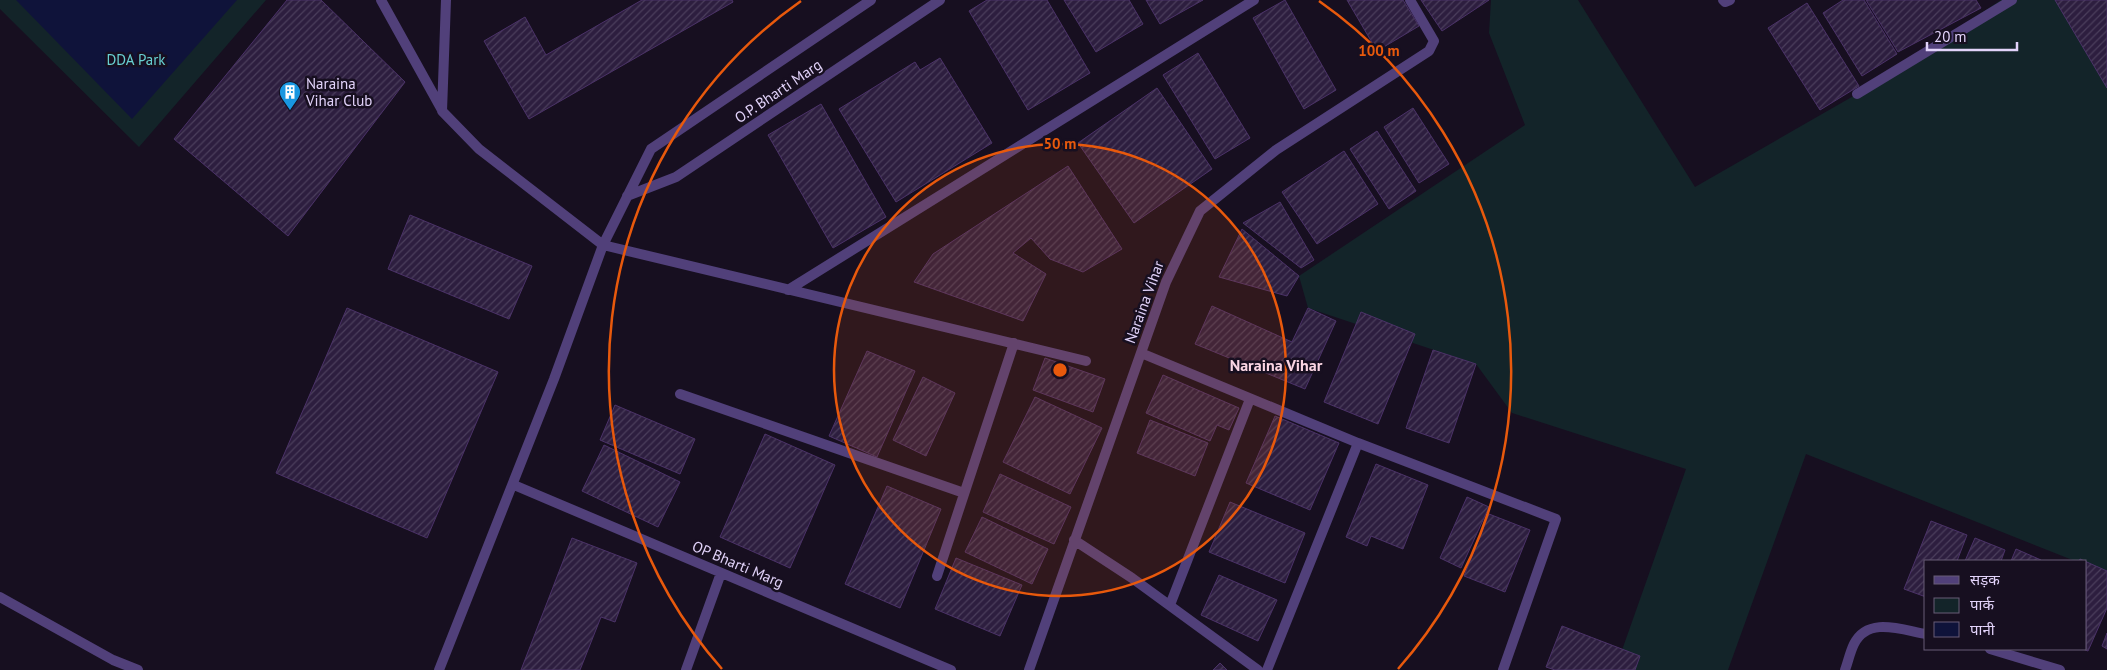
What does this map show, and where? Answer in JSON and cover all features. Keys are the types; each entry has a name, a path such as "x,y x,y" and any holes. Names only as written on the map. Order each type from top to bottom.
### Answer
{"street":[{"path":"381,0 442,111 479,149 603,245 1086,361"},
{"path":"442,111 446,0"},
{"name":"O.P. Bharti Marg","path":"439,670 514,485 603,245 651,149 871,0"},
{"name":"O.P. Bharti Marg","path":"627,196 676,178 940,0"},
{"path":"788,290 1254,0"},
{"name":"Naraina Vihar","path":"1029,670 1166,282 1200,211 1276,150 1429,51 1434,41 1410,0"},
{"path":"1723,0 1725,2 1730,0"},
{"path":"1858,94 2012,0"},
{"path":"937,576 1014,343"},
{"path":"1141,353 1358,443 1556,519 1503,670"},
{"path":"680,394 964,493"},
{"path":"1170,605 1250,399"},
{"path":"1267,670 1358,443"},
{"name":"OP Bharti Marg","path":"514,485 951,670"},
{"path":"1074,540 1170,605 1258,670"},
{"path":"686,670 721,573"},
{"path":"0,597 113,660 138,670"},
{"path":"1845,670 1855,642 1867,630 1880,626 1924,634"},
{"path":"1993,650 2060,670"}],"green space":[{"name":"DDA Park","path":"0,0 266,0 139,147 0,9"},
{"path":"1491,0 1578,0 1695,187 1857,94 2001,0 2107,0 2107,574 2087,566 2087,560 2072,560 1806,454 1728,670 1615,670 1686,469 1512,413 1476,364 1308,308 1299,276 1525,125 1489,33"}],"water":[{"name":"DDA Park","path":"16,0 237,0 132,119"}],"building":[{"name":"Naraina Vihar Club","path":"287,0 321,0 405,82 288,236 174,139"},
{"path":"642,0 732,0 733,2 529,119 484,41 525,17 546,55"},
{"path":"987,0 1047,0 1090,73 1028,110 969,11"},
{"path":"1064,0 1129,0 1143,24 1096,52"},
{"path":"1146,0 1203,0 1160,24"},
{"path":"1285,0 1336,90 1304,109 1253,18"},
{"path":"1347,0 1403,0 1419,26 1377,51"},
{"path":"1421,0 1489,0 1442,31"},
{"path":"1843,0 1864,0 1897,54 1862,76 1823,13"},
{"path":"1866,0 1976,0 1981,8 1898,52"},
{"path":"2055,0 2107,0 2107,88"},
{"path":"1807,3 1859,86 1820,110 1768,28"},
{"path":"1198,53 1250,138 1215,159 1163,75"},
{"path":"940,58 992,143 896,202 839,109 915,62 920,70"},
{"path":"1157,88 1212,169 1134,223 1078,143"},
{"path":"821,104 886,217 833,248 768,135"},
{"path":"1413,108 1449,164 1419,183 1384,127"},
{"path":"1377,131 1416,191 1389,209 1350,149"},
{"path":"1344,151 1378,204 1317,244 1282,192"},
{"path":"1068,166 1122,249 1083,272 1050,259 1031,238 1013,253 1046,274 1023,321 914,282 933,254"},
{"path":"1280,202 1314,260 1301,268 1243,223"},
{"path":"410,215 532,266 509,319 388,269"},
{"path":"1242,229 1299,276 1287,296 1219,277"},
{"path":"1212,306 1292,342 1308,308 1336,321 1305,389 1195,344"},
{"path":"347,308 498,372 427,538 276,473"},
{"path":"1361,312 1415,334 1378,424 1324,402"},
{"path":"1433,350 1476,364 1449,443 1406,428"},
{"path":"867,351 915,371 877,457 829,436"},
{"path":"1045,358 1105,379 1093,412 1033,390"},
{"path":"1163,375 1239,408 1229,430 1217,425 1210,441 1146,413"},
{"path":"923,377 955,393 926,456 893,440"},
{"path":"1035,397 1102,428 1070,494 1003,462"},
{"path":"615,405 695,439 680,474 600,440"},
{"path":"1275,416 1339,443 1310,510 1246,483"},
{"path":"1150,420 1208,443 1195,476 1137,453"},
{"path":"765,434 835,465 790,568 720,537"},
{"path":"604,445 680,482 658,527 582,491"},
{"path":"1376,464 1428,485 1403,549 1371,536 1367,546 1346,537"},
{"path":"1000,474 1071,507 1054,544 983,512"},
{"path":"887,486 941,509 900,608 845,584"},
{"path":"1467,497 1489,507 1461,568 1440,558"},
{"path":"1230,502 1305,533 1285,583 1209,552"},
{"path":"1489,514 1530,530 1505,592 1464,576"},
{"path":"982,517 1048,549 1032,584 965,552"},
{"path":"1931,521 1967,535 1957,560 1924,560 1924,596 1904,589"},
{"path":"572,538 637,563 615,622 601,617 580,670 521,670"},
{"path":"1975,538 2005,550 2001,560 1965,560"},
{"path":"2016,549 2041,560 2011,560"},
{"path":"956,558 1022,585 1000,636 935,609"},
{"path":"2087,562 2107,571 2107,608 2088,651 2086,650"},
{"path":"1219,575 1277,600 1258,641 1201,615"},
{"path":"1562,626 1640,656 1635,670 1555,670 1546,667"},
{"path":"2107,633 2107,649 2102,646"},
{"path":"1220,663 1227,670 1213,670"}],"place":[{"name":"Naraina Vihar Club","path":"290,111"}],"district":[{"name":"Naraina Vihar","path":"1276,365"}]}
